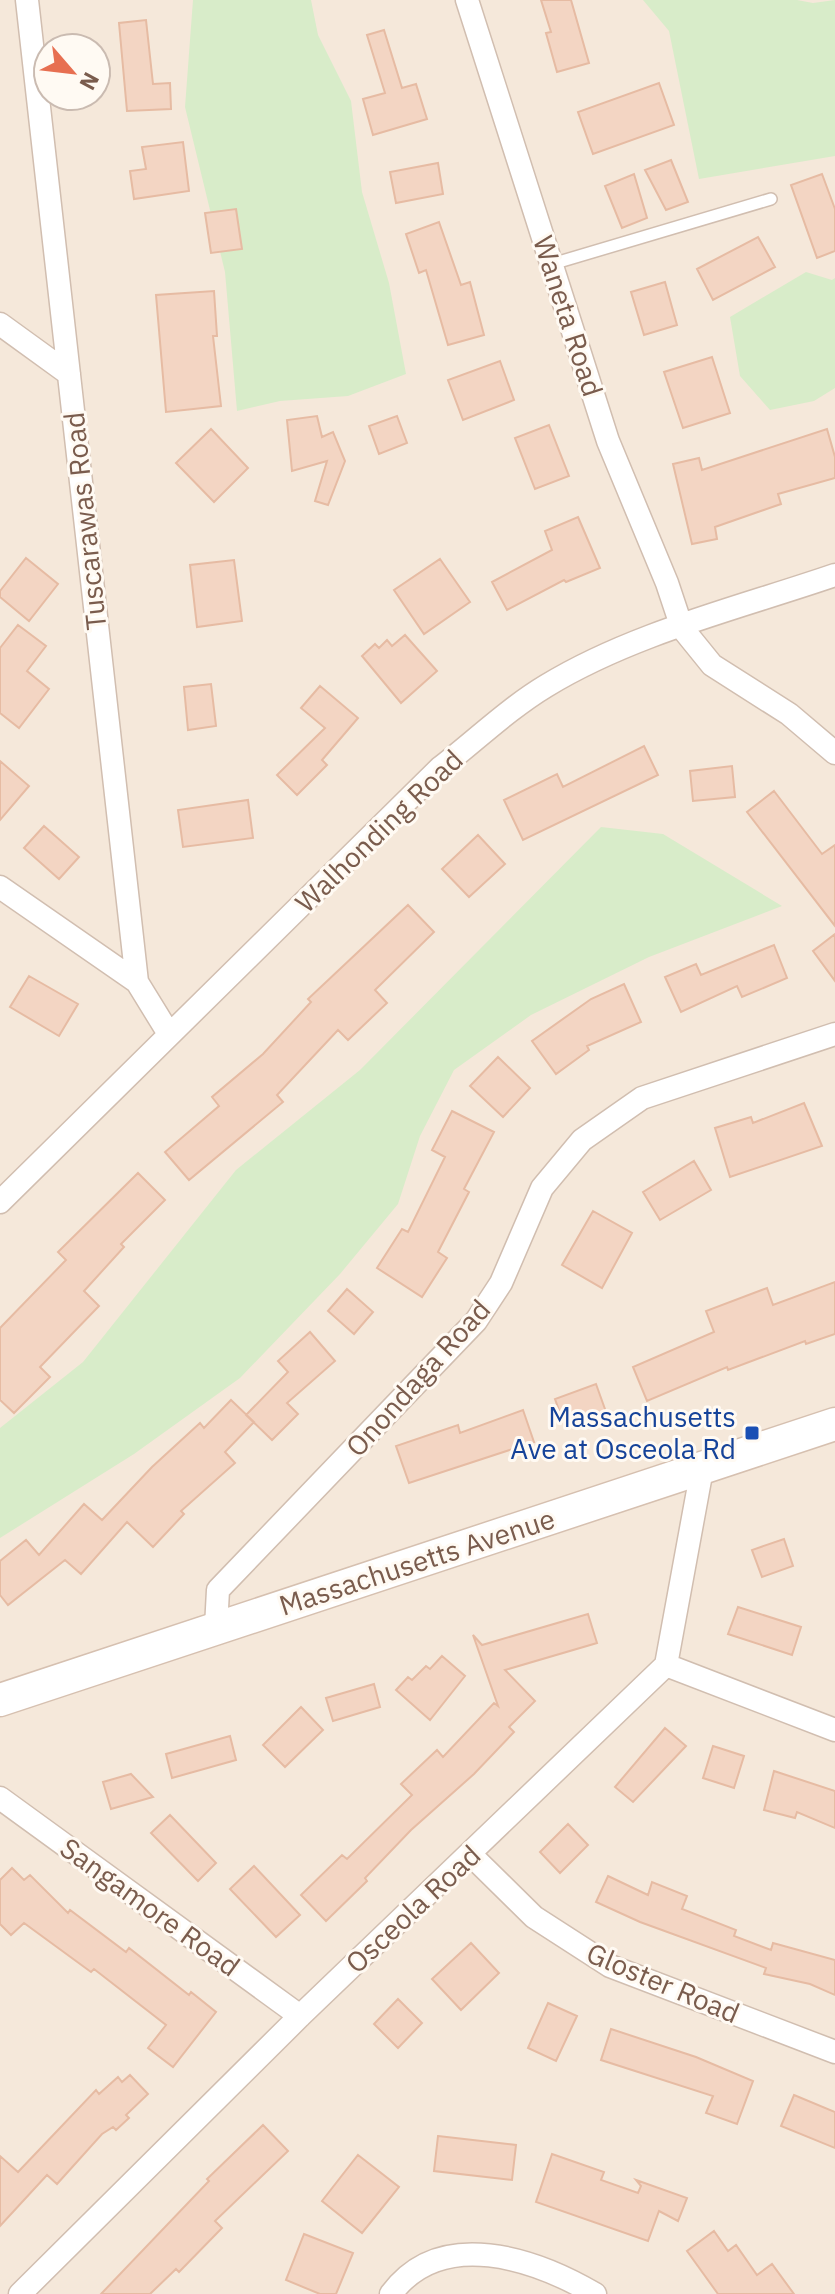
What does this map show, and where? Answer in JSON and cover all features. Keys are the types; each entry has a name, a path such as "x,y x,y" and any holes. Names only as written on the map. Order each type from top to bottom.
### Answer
{"main road":[{"name":"Massachusetts Avenue","path":"0,1700 835,1424"}],"street":[{"name":"Tuscarawas Road","path":"27,0 137,982 169,1034"},
{"name":"Waneta Road","path":"467,0 608,441 667,583 682,628"},
{"path":"0,324 69,374"},
{"name":"Walhonding Road","path":"0,1202 440,768 495,724 546,686 637,643 835,575"},
{"path":"682,628 712,665 789,714 835,753"},
{"path":"0,887 137,982"},
{"name":"Onondaga Road","path":"216,1627 218,1590 476,1321 501,1283 542,1188 582,1140 642,1098 835,1034"},
{"path":"702,1469 666,1665 835,1730"},
{"name":"Osceola Road","path":"20,2294 300,2016 666,1665"},
{"name":"Sangamore Road","path":"0,1799 300,2016"},
{"name":"Gloster Road","path":"471,1855 534,1917 610,1966 835,2052"},
{"path":"391,2294 399,2284 438,2259 466,2253 509,2258 595,2294"}],"lane":[{"path":"552,264 771,199"}],"shaded area":[{"path":"0,0 835,0 835,2294 0,2294"}],"green space":[{"path":"193,0 311,0 318,35 351,101 362,192 389,283 406,374 348,396 280,401 237,411 225,272 185,107"},
{"path":"643,0 797,0 813,3 835,0 835,156 699,179 669,31"},
{"path":"806,272 832,280 835,278 835,388 814,401 770,410 740,376 730,317"},
{"path":"601,827 663,834 782,906 649,957 531,1015 454,1070 420,1136 398,1204 340,1274 240,1378 134,1454 0,1538 0,1428 83,1362 236,1170 360,1070"}],"building":[{"path":"541,0 571,0 589,63 557,72 546,33 551,32"},
{"path":"146,20 153,84 170,83 171,109 127,111 119,23"},
{"path":"384,30 402,88 416,84 427,119 373,135 363,99 385,93 367,35"},
{"path":"659,83 674,125 593,154 578,112"},
{"path":"183,142 189,191 134,199 130,171 146,169 142,147"},
{"path":"671,160 688,202 666,210 645,170"},
{"path":"438,163 443,194 396,203 390,172"},
{"path":"634,174 647,218 622,228 605,186"},
{"path":"822,174 835,209 835,251 817,258 791,185"},
{"path":"236,209 242,249 211,253 205,213"},
{"path":"439,222 461,285 470,282 484,335 448,345 426,270 419,273 406,234"},
{"path":"758,237 775,267 713,300 697,269"},
{"path":"665,282 677,325 644,335 631,292"},
{"path":"214,291 217,336 213,336 221,406 166,412 156,295"},
{"path":"712,357 730,413 683,428 664,372"},
{"path":"500,361 514,400 463,420 448,380"},
{"path":"317,416 322,437 333,432 345,461 328,505 315,501 327,461 292,471 287,420"},
{"path":"397,416 407,443 379,454 369,426"},
{"path":"549,425 569,476 535,489 515,438"},
{"path":"211,429 248,468 214,502 176,463"},
{"path":"827,429 835,457 835,478 778,494 781,504 715,527 717,539 692,544 673,464 699,458 702,470"},
{"path":"578,517 600,568 566,582 564,580 507,610 492,582 552,550 545,531"},
{"path":"26,558 58,584 29,621 0,597 0,591"},
{"path":"440,559 470,602 424,634 394,590"},
{"path":"234,560 242,621 197,627 190,565"},
{"path":"18,625 46,646 27,671 49,689 19,728 0,713 0,648"},
{"path":"405,635 437,671 401,703 362,656 375,644 379,648 387,640 392,646"},
{"path":"211,684 216,726 188,730 184,687"},
{"path":"320,686 358,718 322,760 327,765 297,795 277,775 325,728 301,708"},
{"path":"644,746 658,775 523,840 504,800 557,774 563,787"},
{"path":"0,761 29,786 0,820"},
{"path":"732,766 735,797 693,801 690,771"},
{"path":"774,791 822,854 835,845 835,926 747,812"},
{"path":"248,800 253,838 183,847 178,810"},
{"path":"44,826 79,857 59,879 24,848"},
{"path":"478,835 505,864 469,897 442,869"},
{"path":"408,905 434,932 375,990 387,1003 348,1040 338,1030 277,1095 283,1102 189,1180 165,1152 219,1106 212,1097 263,1054 311,1002 308,999"},
{"path":"835,934 835,981 813,951"},
{"path":"774,945 787,978 742,997 737,986 681,1012 665,977 696,964 701,975"},
{"path":"29,976 78,1004 59,1036 10,1007"},
{"path":"624,984 641,1022 587,1046 589,1050 556,1074 532,1041 591,999"},
{"path":"498,1057 530,1088 503,1117 470,1086"},
{"path":"804,1103 822,1146 730,1177 715,1128 751,1117 753,1123"},
{"path":"452,1111 494,1132 464,1189 469,1192 438,1252 447,1258 422,1297 377,1268 402,1229 408,1232 445,1157 432,1150"},
{"path":"694,1161 711,1190 660,1220 643,1192"},
{"path":"138,1173 165,1200 121,1244 124,1247 84,1291 99,1306 40,1367 50,1377 14,1413 0,1400 0,1328 66,1260 58,1252"},
{"path":"593,1211 632,1233 602,1288 562,1265"},
{"path":"835,1282 835,1334 806,1344 805,1341 728,1370 727,1367 647,1401 633,1367 714,1332 706,1311 767,1288 773,1305"},
{"path":"347,1289 373,1312 354,1334 328,1311"},
{"path":"310,1332 335,1361 287,1403 298,1414 272,1440 246,1415 288,1372 278,1361"},
{"path":"596,1384 606,1412 565,1427 555,1399"},
{"path":"231,1400 254,1422 225,1452 235,1463 181,1511 184,1514 153,1547 127,1522 81,1574 65,1560 8,1605 0,1595 0,1561 26,1540 39,1555 84,1504 102,1520 152,1467 200,1423 204,1428"},
{"path":"523,1410 534,1442 409,1483 396,1446 458,1425 460,1433"},
{"path":"784,1539 793,1566 762,1577 752,1550"},
{"path":"738,1607 801,1627 792,1655 728,1634"},
{"path":"588,1614 597,1643 505,1670 535,1701 509,1727 514,1732 474,1774 411,1830 365,1878 367,1881 326,1921 301,1895 342,1855 347,1859 412,1795 401,1784 437,1750 443,1757 494,1703 498,1706 473,1635 482,1645"},
{"path":"442,1656 465,1676 430,1720 396,1690 408,1677 412,1680 426,1666 430,1669"},
{"path":"374,1684 380,1707 333,1721 326,1698"},
{"path":"301,1707 323,1730 285,1767 263,1745"},
{"path":"665,1728 686,1746 633,1802 615,1787"},
{"path":"230,1736 236,1760 172,1778 166,1754"},
{"path":"713,1746 744,1756 734,1788 703,1778"},
{"path":"774,1771 835,1791 835,1828 797,1812 795,1818 764,1810"},
{"path":"131,1774 153,1797 111,1809 103,1782"},
{"path":"170,1815 216,1863 198,1881 151,1833"},
{"path":"568,1824 588,1845 560,1873 540,1852"},
{"path":"254,1866 300,1915 276,1937 230,1889"},
{"path":"12,1868 24,1880 30,1875 68,1913 70,1910 126,1952 129,1948 216,2012 173,2067 148,2048 166,2025 94,1969 91,1972 24,1923 11,1935 0,1924 0,1880"},
{"path":"608,1876 648,1895 652,1882 687,1896 682,1909 736,1930 734,1936 771,1950 773,1943 835,1960 835,1995 810,1984 764,1974 766,1968 640,1922 596,1902"},
{"path":"471,1943 499,1973 461,2010 432,1979"},
{"path":"398,1999 422,2023 398,2048 374,2024"},
{"path":"548,2003 577,2016 556,2061 528,2048"},
{"path":"611,2029 696,2057 753,2081 737,2124 706,2113 713,2096 601,2060"},
{"path":"130,2075 148,2094 126,2115 129,2118 116,2130 113,2127 102,2134 57,2184 47,2175 0,2226 0,2156 18,2172 96,2090 99,2094 118,2077 122,2082"},
{"path":"794,2095 835,2112 835,2148 781,2126"},
{"path":"263,2125 288,2151 215,2221 222,2228 179,2272 176,2269 150,2294 101,2294 209,2181 207,2179"},
{"path":"438,2136 516,2145 512,2180 434,2171"},
{"path":"552,2154 604,2172 601,2180 638,2193 641,2186 636,2180 687,2198 678,2221 659,2211 648,2241 536,2202"},
{"path":"358,2155 399,2187 362,2233 322,2201"},
{"path":"714,2231 728,2251 736,2245 757,2275 772,2264 794,2294 718,2294 687,2251"},
{"path":"304,2234 353,2253 336,2294 320,2294 286,2280"}],"place":[{"name":"Massachusetts Ave at Osceola Rd","path":"752,1433"}]}
